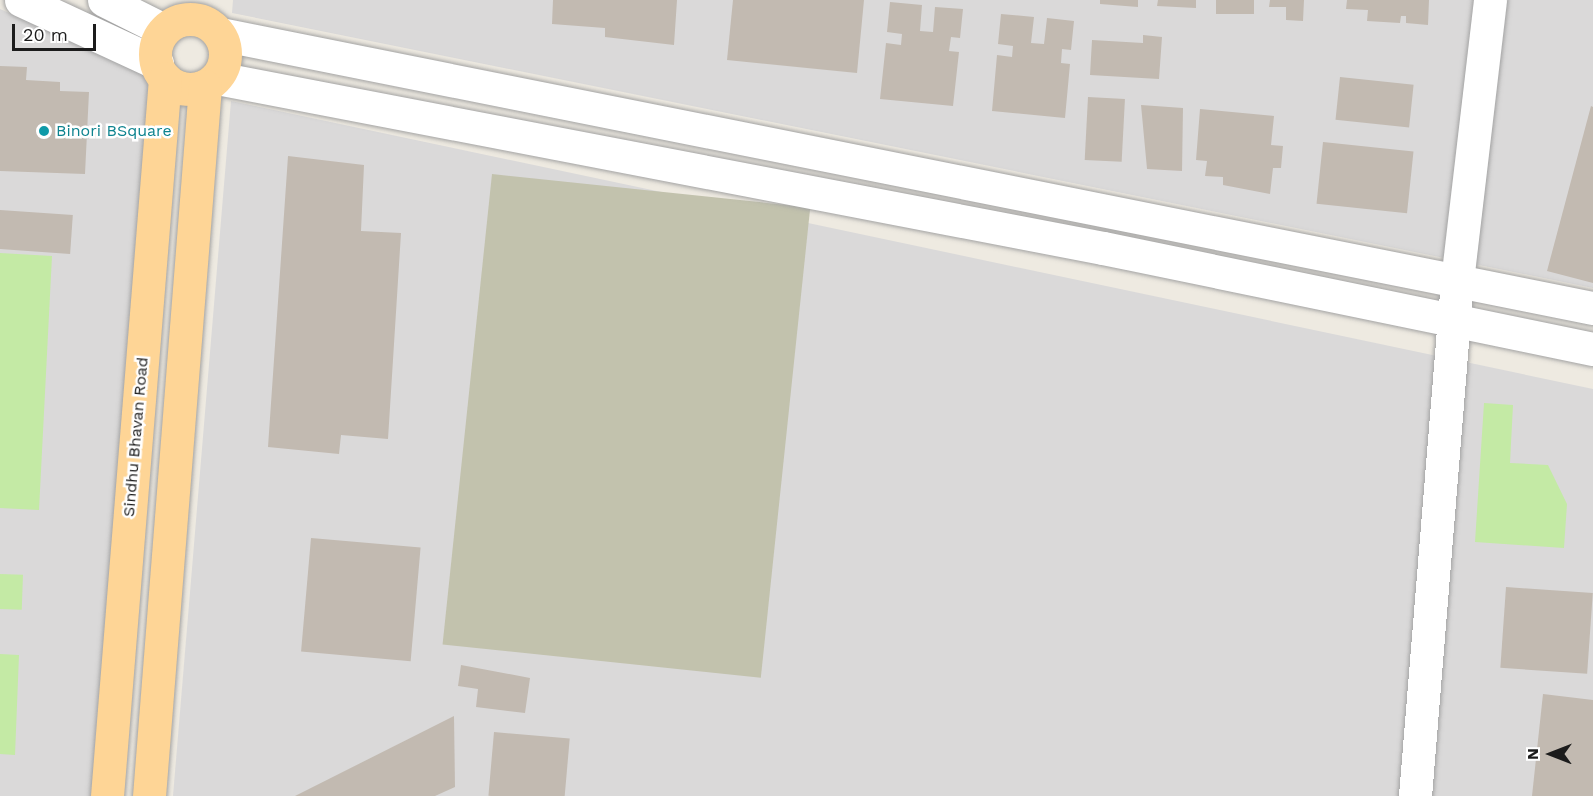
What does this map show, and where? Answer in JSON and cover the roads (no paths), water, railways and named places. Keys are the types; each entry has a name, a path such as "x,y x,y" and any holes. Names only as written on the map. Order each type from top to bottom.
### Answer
{"main road":[{"path":"149,796 211,82 226,57 212,19 169,18 156,46 161,70 185,89 211,82"},
{"name":"Sindhu Bhavan Road","path":"106,796 161,70"}],"street":[{"path":"21,0 161,70"},
{"path":"104,0 169,18"},
{"path":"1415,796 1453,322 1490,0"},
{"path":"212,19 1593,308"},
{"path":"211,82 1103,248 1453,322 1593,349"}],"place":[{"name":"Binori BSquare","path":"44,131"}]}
